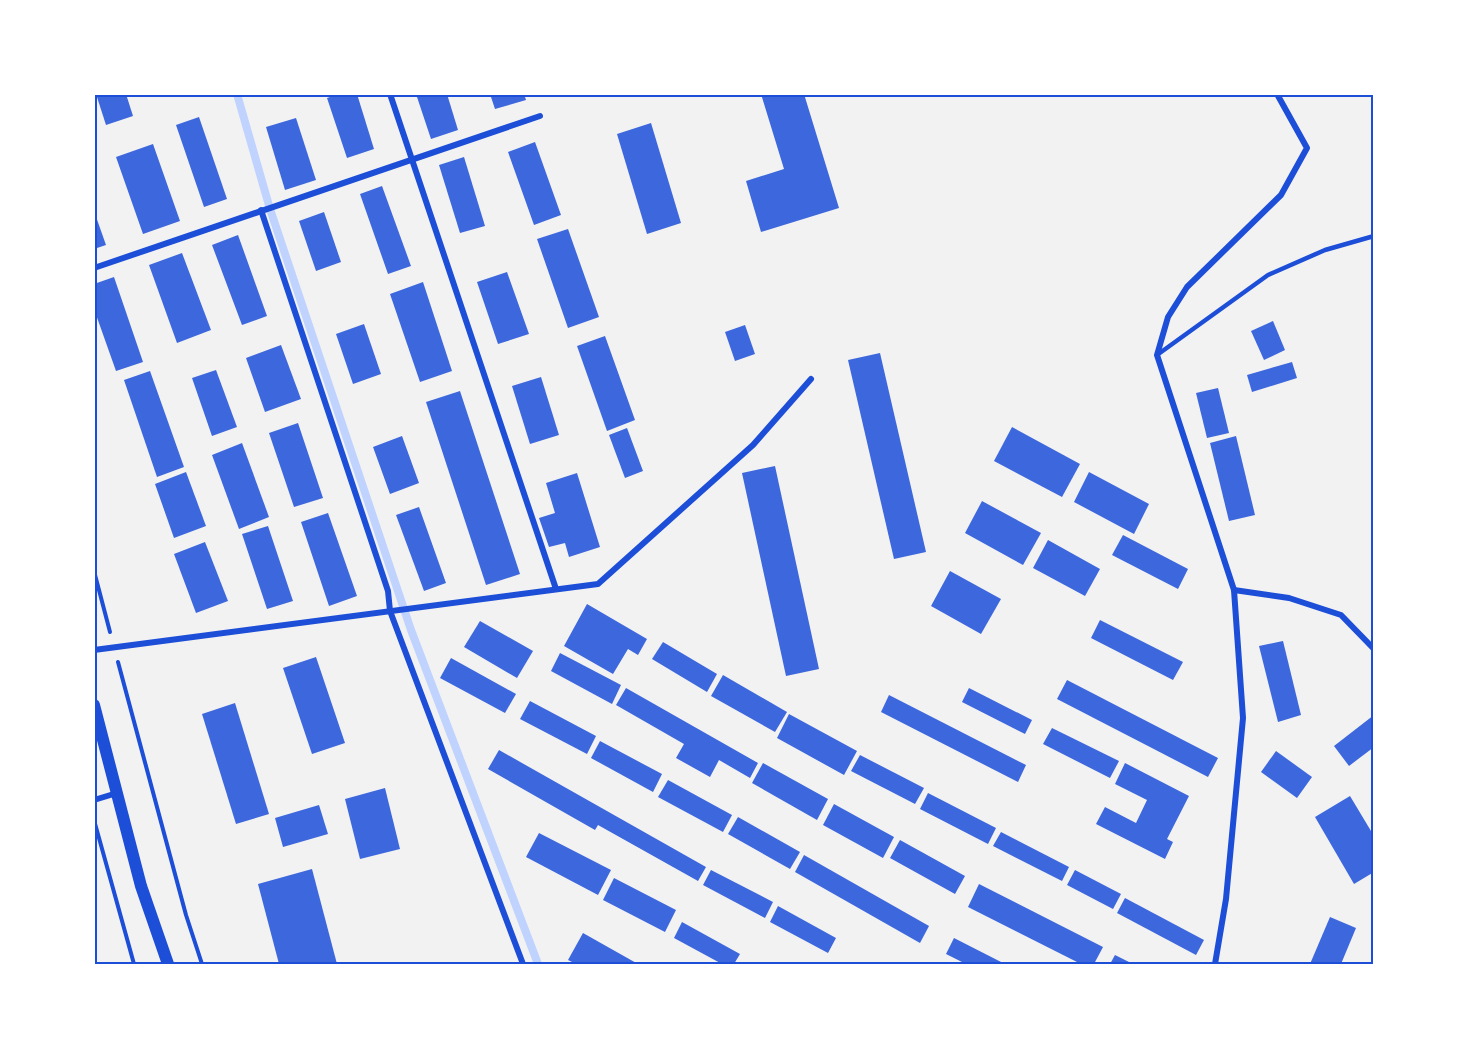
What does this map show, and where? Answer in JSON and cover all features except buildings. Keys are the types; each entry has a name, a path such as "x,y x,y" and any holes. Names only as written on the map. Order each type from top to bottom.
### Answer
{"main road":[{"path":"94,705 141,886 168,964"}],"street":[{"path":"390,94 556,589"},
{"path":"1215,964 1226,899 1243,718 1233,590 1157,355 1168,317 1187,287 1281,195 1307,148 1277,94"},
{"path":"94,268 540,116"},
{"path":"261,210 388,591 390,611 523,964"},
{"path":"94,650 598,584 753,445 812,379"},
{"path":"1233,590 1288,598 1341,615 1374,649"},
{"path":"94,800 117,793"}],"lane":[{"path":"1157,355 1268,276 1325,250 1374,236"}],"path":[{"path":"94,571 186,915 202,964"},
{"path":"94,820 134,964"}],"waterway":[{"path":"237,94 270,209 411,630 538,964"}]}
